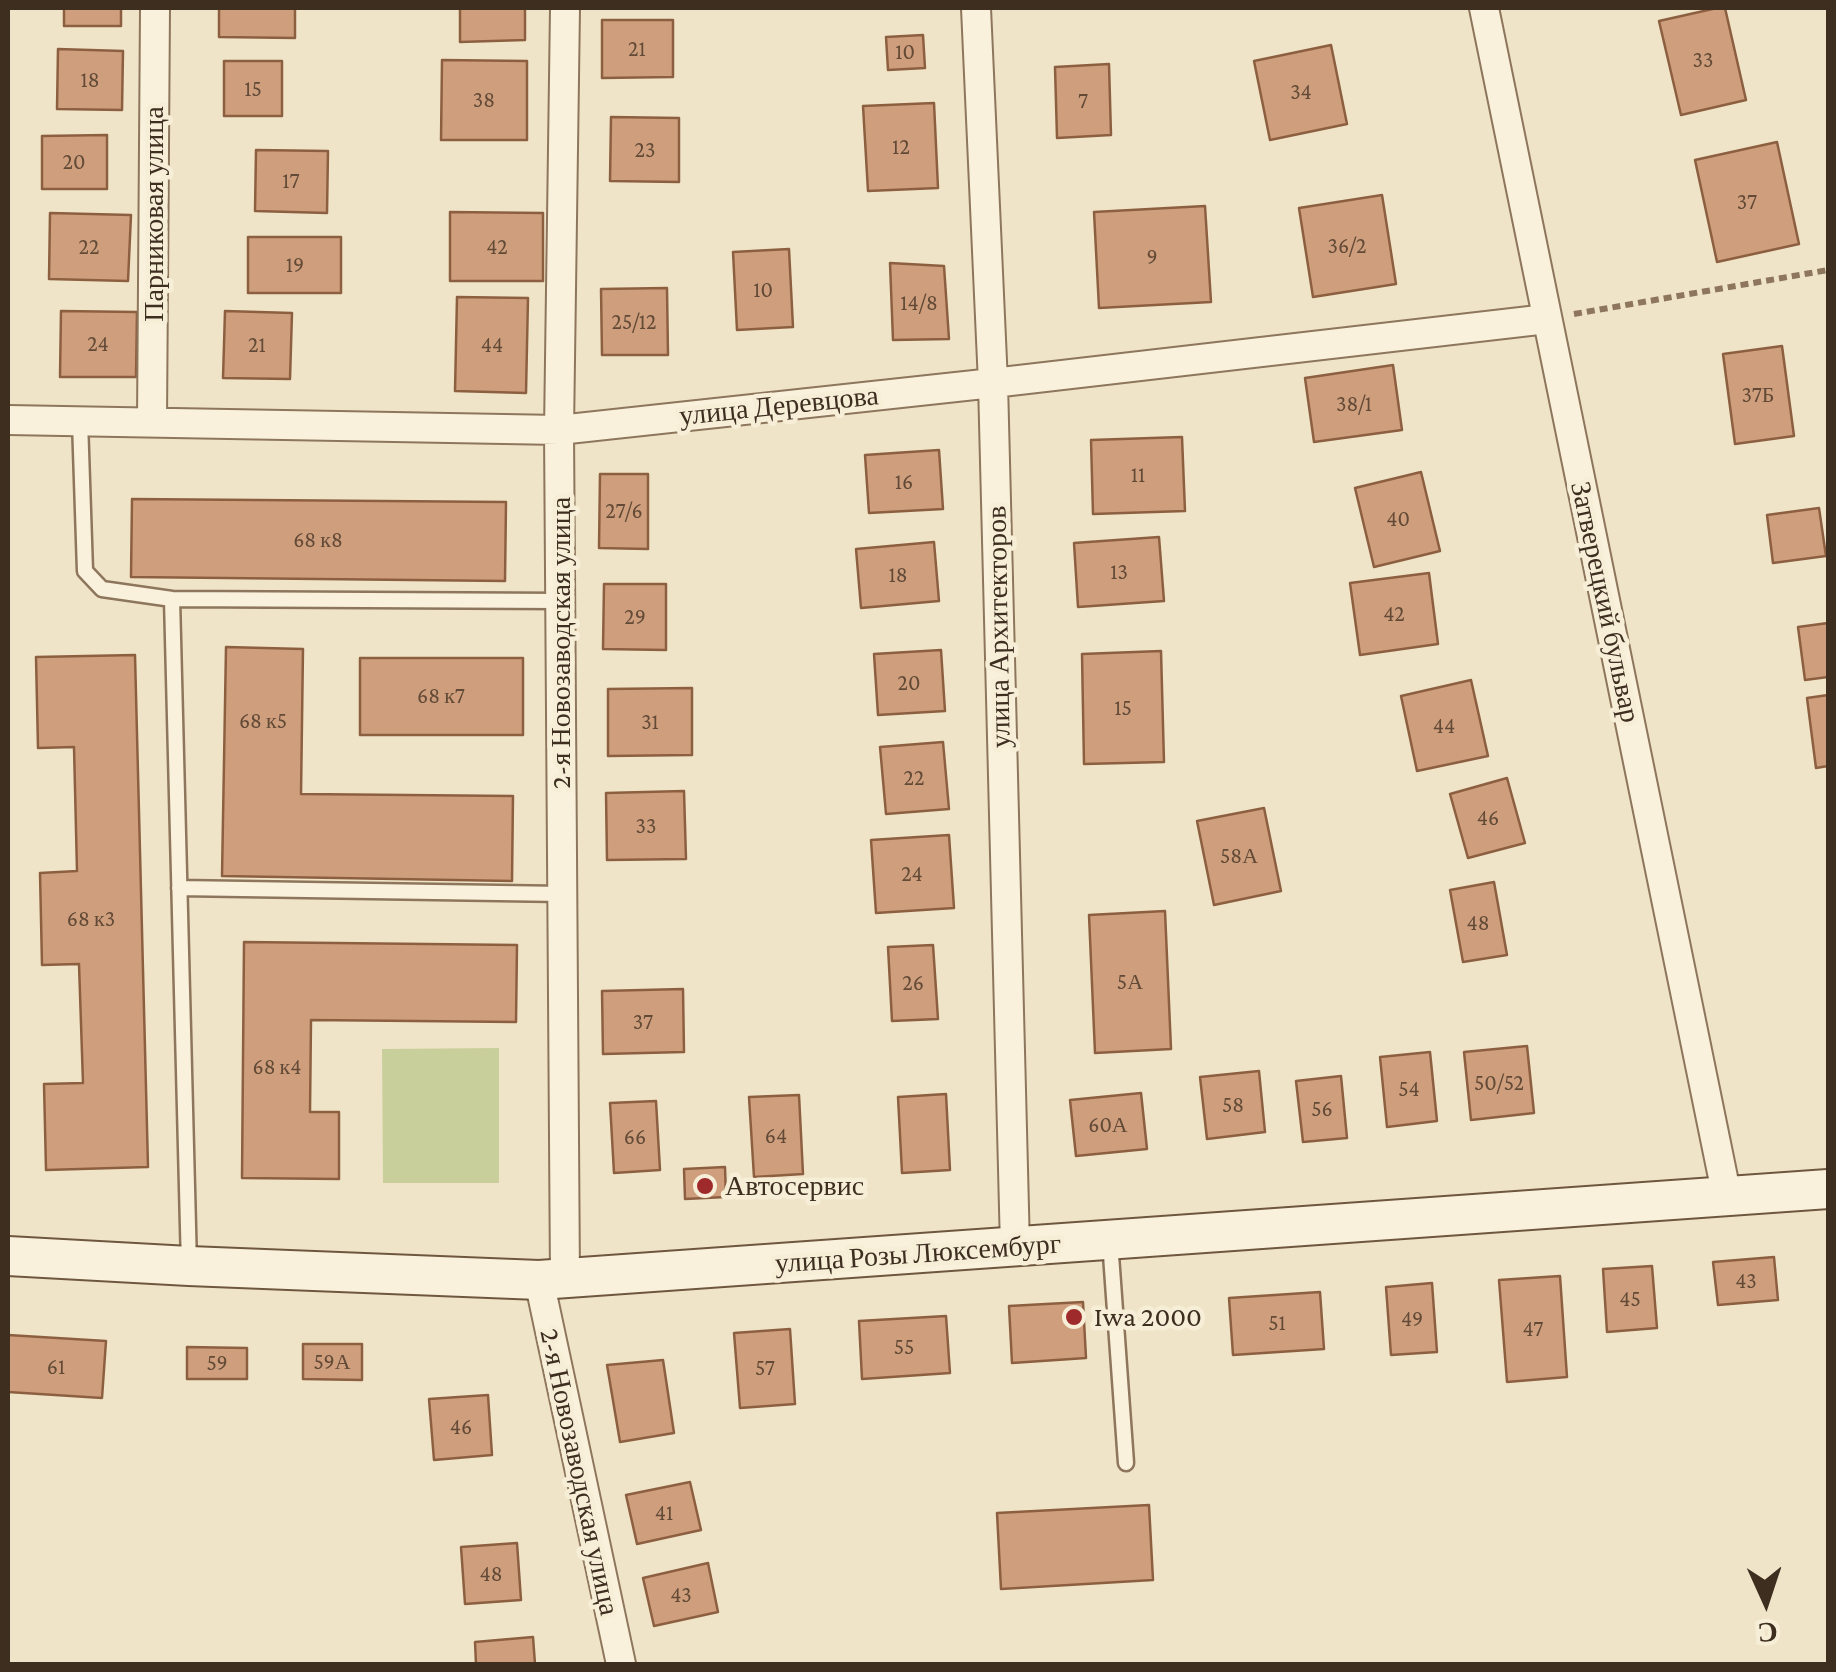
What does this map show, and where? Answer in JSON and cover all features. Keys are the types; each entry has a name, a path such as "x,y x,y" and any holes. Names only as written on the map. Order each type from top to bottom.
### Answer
{"street":[{"name":"Парниковая улица","path":"152,421 155,8"},
{"name":"2-я Новозаводская улица","path":"565,8 559,430 563,894 552,1279 621,1664"},
{"name":"улица Архитекторов","path":"976,8 993,383 1015,1247"},
{"name":"Затверецкий бульвар","path":"1484,8 1727,1197"},
{"name":"улица Деревцова","path":"8,420 559,430 1547,319"},
{"name":"улица Розы Люксембург","path":"8,1256 552,1279 1828,1189"}],"lane":[{"path":"80,420 85,570 102,589 172,599 561,601"},
{"path":"172,599 190,1266"},
{"path":"180,888 563,894"},
{"path":"1110,1240 1126,1463"}],"path":[{"path":"1547,319 1828,270"}],"green space":[{"path":"499,1048 499,1183 383,1183 382,1049"}],"building":[{"path":"64,8 121,8 121,26 64,26"},
{"path":"219,8 295,8 295,38 219,37"},
{"path":"460,8 525,8 525,40 460,42"},
{"path":"1725,8 1746,100 1681,115 1659,21"},
{"path":"602,20 673,20 673,77 602,78"},
{"path":"923,35 925,68 888,70 886,37"},
{"path":"1331,45 1347,124 1270,140 1254,61"},
{"path":"58,49 123,51 122,110 57,109"},
{"path":"442,60 527,61 527,140 441,140"},
{"path":"224,61 282,61 282,116 224,116"},
{"path":"1109,64 1111,135 1057,138 1055,67"},
{"path":"934,103 938,188 868,191 863,106"},
{"path":"611,117 679,118 679,182 610,181"},
{"path":"107,135 107,189 42,189 42,136"},
{"path":"1777,142 1799,244 1717,262 1695,160"},
{"path":"256,150 328,151 327,213 255,211"},
{"path":"1382,195 1396,284 1313,297 1299,208"},
{"path":"1205,206 1211,302 1099,308 1094,212"},
{"path":"450,212 543,213 543,281 450,281"},
{"path":"50,213 131,215 128,281 49,279"},
{"path":"248,237 341,237 341,293 248,293"},
{"path":"789,249 793,327 737,330 733,252"},
{"path":"890,263 944,266 949,339 893,340"},
{"path":"667,288 668,355 602,355 601,289"},
{"path":"457,297 528,298 526,393 455,391"},
{"path":"61,311 137,312 136,377 60,377"},
{"path":"225,311 292,313 290,379 223,378"},
{"path":"1782,346 1794,436 1735,444 1723,354"},
{"path":"1393,365 1402,430 1314,442 1305,378"},
{"path":"1182,437 1185,511 1093,514 1091,440"},
{"path":"939,450 943,509 869,513 865,455"},
{"path":"1421,472 1440,551 1374,567 1355,488"},
{"path":"600,474 648,474 648,549 599,548"},
{"path":"132,499 506,502 505,581 131,577"},
{"path":"1819,508 1826,556 1773,563 1767,515"},
{"path":"1159,537 1164,601 1078,607 1074,543"},
{"path":"934,542 939,601 861,608 856,549"},
{"path":"1429,573 1438,644 1360,655 1350,583"},
{"path":"604,584 666,584 666,650 603,649"},
{"path":"1828,623 1828,677 1805,680 1798,627"},
{"path":"226,647 303,649 301,794 513,796 512,881 222,876"},
{"path":"941,650 945,711 878,715 874,654"},
{"path":"1161,651 1164,762 1084,764 1082,654"},
{"path":"135,655 148,1167 46,1170 44,1084 83,1083 79,964 42,965 40,873 77,871 74,747 38,748 36,657"},
{"path":"360,658 523,658 523,735 360,735"},
{"path":"1471,680 1488,756 1417,771 1401,696"},
{"path":"692,688 692,755 608,756 608,689"},
{"path":"1828,695 1828,766 1816,768 1807,698"},
{"path":"943,742 949,809 886,814 880,747"},
{"path":"1507,778 1525,843 1468,858 1450,794"},
{"path":"684,791 686,859 607,860 606,793"},
{"path":"1264,808 1281,891 1214,905 1197,821"},
{"path":"949,835 954,908 876,913 871,840"},
{"path":"1494,882 1507,955 1463,962 1450,890"},
{"path":"1165,911 1171,1049 1095,1053 1089,915"},
{"path":"244,942 517,945 516,1022 311,1020 310,1112 339,1112 339,1179 242,1178"},
{"path":"933,945 938,1019 892,1021 888,947"},
{"path":"683,989 684,1052 603,1054 602,991"},
{"path":"1527,1046 1534,1113 1471,1120 1464,1052"},
{"path":"1430,1052 1437,1121 1387,1127 1380,1057"},
{"path":"1259,1071 1265,1132 1207,1139 1200,1077"},
{"path":"1341,1076 1347,1138 1303,1142 1296,1081"},
{"path":"1141,1093 1147,1149 1076,1156 1070,1100"},
{"path":"946,1094 950,1170 902,1173 898,1097"},
{"path":"799,1095 803,1174 754,1177 749,1097"},
{"path":"656,1101 660,1170 614,1173 610,1103"},
{"path":"725,1167 726,1197 685,1199 684,1169"},
{"path":"1774,1257 1778,1300 1718,1305 1713,1262"},
{"path":"1652,1266 1657,1328 1607,1332 1603,1269"},
{"path":"1560,1276 1567,1377 1507,1382 1499,1280"},
{"path":"1432,1283 1437,1352 1391,1355 1386,1287"},
{"path":"1320,1292 1324,1349 1233,1355 1229,1298"},
{"path":"1083,1302 1086,1358 1012,1363 1009,1306"},
{"path":"946,1316 950,1373 862,1379 859,1321"},
{"path":"790,1329 795,1404 740,1408 734,1333"},
{"path":"8,1335 106,1341 102,1398 8,1392"},
{"path":"303,1344 362,1344 362,1380 303,1379"},
{"path":"187,1347 247,1348 247,1379 187,1379"},
{"path":"663,1360 674,1433 620,1442 607,1365"},
{"path":"488,1395 492,1455 434,1460 429,1399"},
{"path":"690,1482 701,1530 637,1544 626,1495"},
{"path":"1149,1505 1153,1580 1001,1589 997,1513"},
{"path":"517,1543 521,1600 465,1604 461,1547"},
{"path":"708,1563 718,1612 654,1626 643,1578"},
{"path":"533,1637 535,1664 476,1664 475,1642"}],"place":[{"name":"Автосервис","path":"705,1186"},
{"name":"Iwa 2000","path":"1074,1317"}]}
